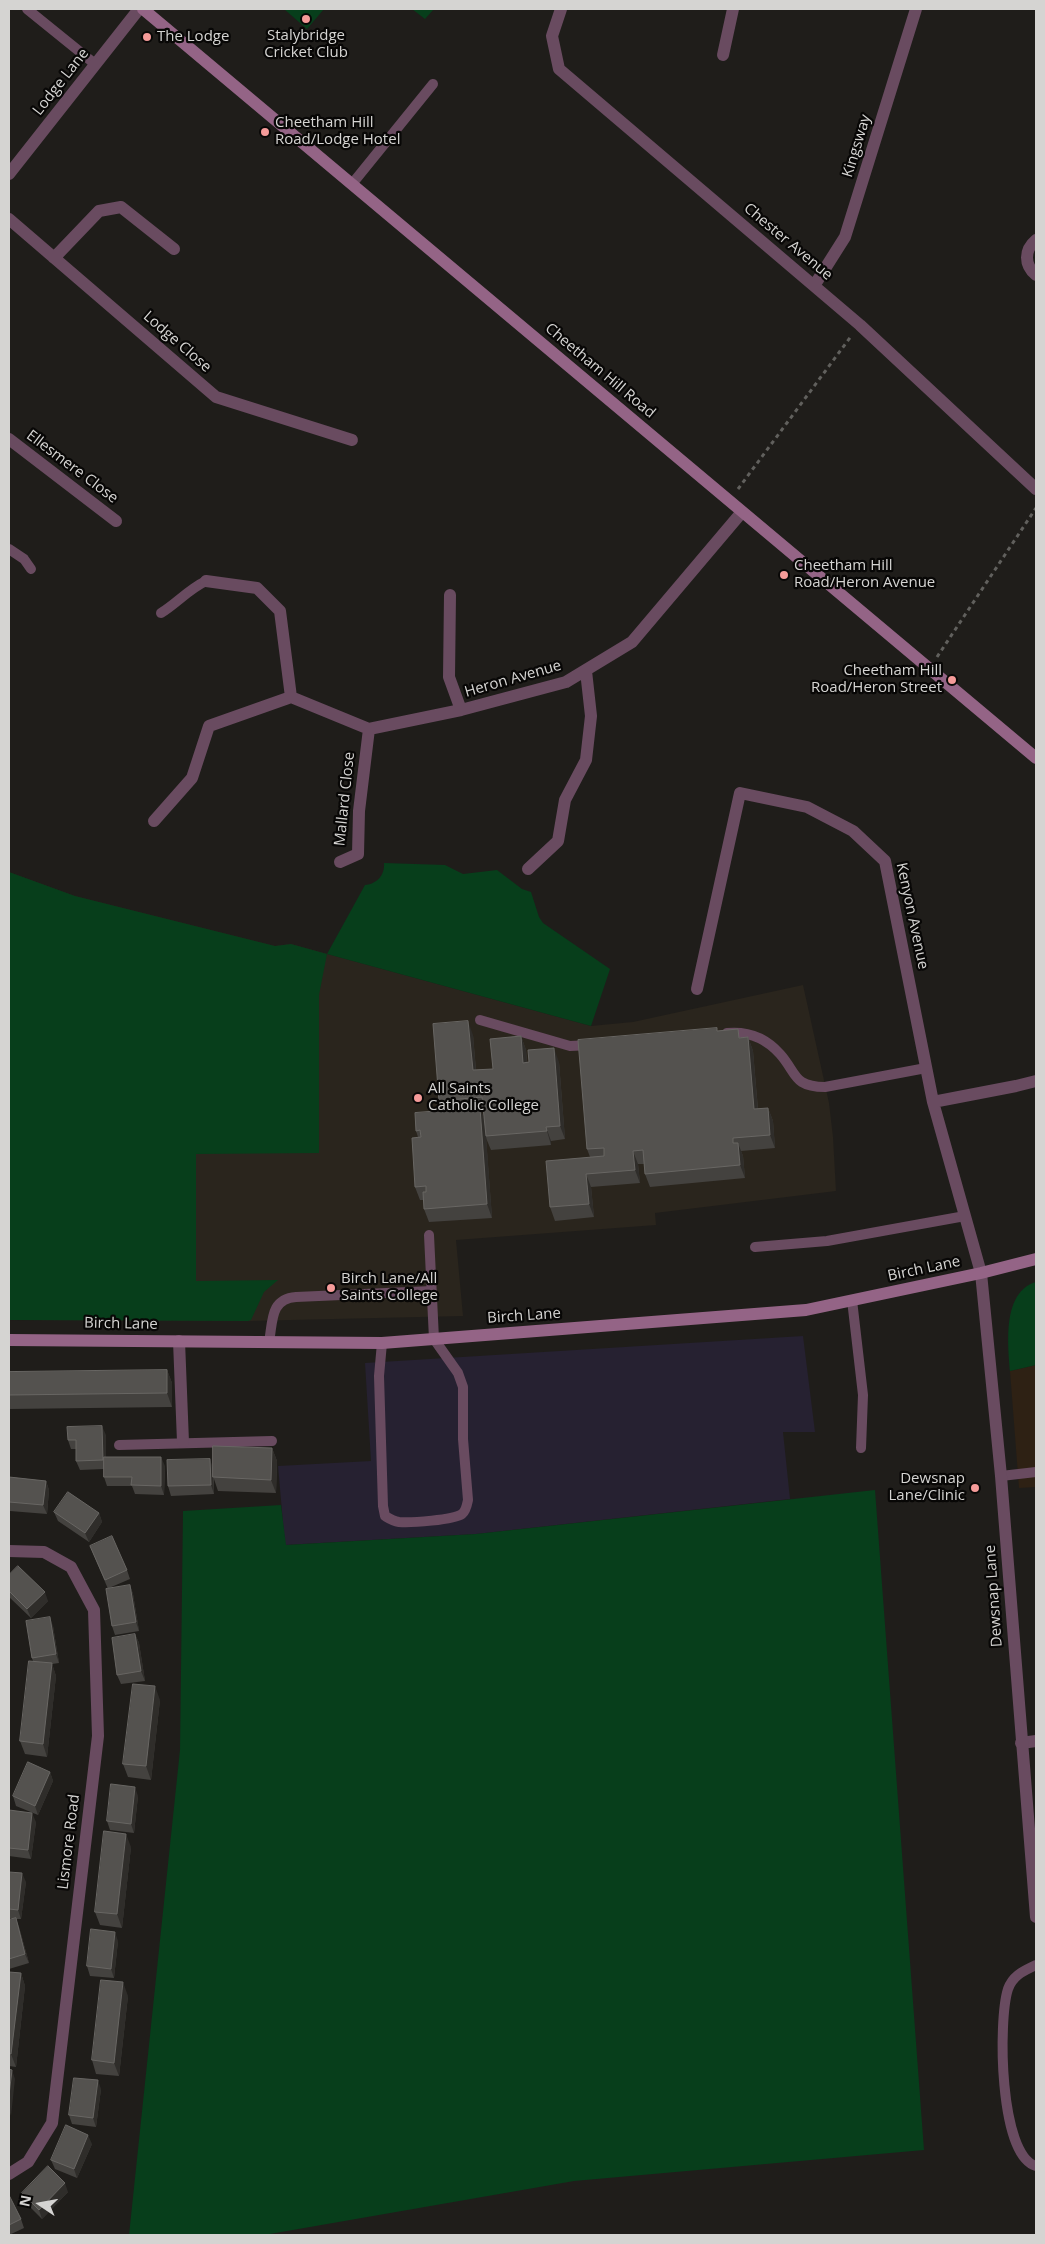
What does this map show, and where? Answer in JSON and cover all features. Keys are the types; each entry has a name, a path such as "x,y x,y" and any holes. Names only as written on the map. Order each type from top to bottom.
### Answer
{"main road":[{"name":"Cheetham Hill Road","path":"141,9 1036,758"},
{"name":"Birch Lane","path":"9,1340 382,1343 806,1310 981,1273 1036,1259"}],"street":[{"name":"Lodge Lane","path":"9,174 95,64 141,9"},
{"name":"Chester Avenue","path":"561,9 552,36 559,69 860,325 1036,489"},
{"path":"723,55 732,9"},
{"name":"Kingsway","path":"814,286 845,237 916,9"},
{"path":"54,258 99,211 121,207 174,249"},
{"name":"Lodge Close","path":"9,219 216,397 352,440"},
{"path":"1036,240 1030,247 1027,259 1031,271 1036,275"},
{"name":"Ellesmere Close","path":"9,439 116,521"},
{"name":"Heron Avenue","path":"369,729 461,710 566,682 586,671 632,642 742,512"},
{"path":"206,581 257,588 280,611 291,697"},
{"path":"450,595 448,677 461,710"},
{"path":"528,869 558,841 565,800 586,760 590,716 586,671"},
{"path":"154,821 192,778 209,726 291,697 369,729"},
{"name":"Mallard Close","path":"340,862 358,854 359,811 369,729"},
{"name":"Kenyon Avenue","path":"696,989 740,793 807,807 853,831 885,862 933,1102 981,1273"},
{"path":"933,1102 1036,1081"},
{"name":"Dewsnap Lane","path":"981,1273 1001,1476 1036,1917"},
{"path":"179,1341 183,1442"},
{"name":"Lismore Road","path":"9,1551 44,1552 71,1567 94,1610 98,1736 52,2123 28,2162 9,2174"},
{"path":"1021,1743 1036,1741"}],"lane":[{"path":"26,9 95,64"},
{"path":"352,184 433,84"},
{"path":"9,549 24,559 31,570"},
{"path":"160,613 171,607 192,588 206,581"},
{"path":"480,1020 570,1046 600,1044"},
{"path":"714,1034 742,1032 754,1035 767,1042 780,1054 794,1076 803,1083 814,1087 825,1087 926,1068"},
{"path":"755,1247 827,1241 965,1216"},
{"path":"382,1343 379,1376 383,1506 385,1516 402,1522 462,1514 466,1509 468,1500 463,1439 463,1387 458,1373 434,1339 428,1235"},
{"path":"269,1342 276,1306 284,1299 432,1291"},
{"path":"852,1300 863,1395 861,1448"},
{"path":"119,1445 272,1441"},
{"path":"1001,1476 1036,1472"},
{"path":"1036,1965 1016,1975 1009,1988 1005,2010 1003,2074 1007,2110 1014,2136 1023,2156 1036,2166"}],"path":[{"path":"729,501 860,325"},
{"path":"929,669 1036,508"}],"shaded area":[{"name":"All Saints Catholic College","path":"9,872 75,896 275,946 291,944 591,1026 633,1022 803,985 829,1103 836,1191 655,1213 656,1225 456,1240 463,1316 248,1321 9,1320"},
{"path":"803,1336 815,1432 783,1432 790,1499 476,1534 285,1545 278,1466 371,1461 365,1363"},
{"path":"1036,1365 1036,1487 1019,1488 1010,1371"}],"green space":[{"name":"Stalybridge Cricket Club","path":"284,9 324,9 307,29"},
{"path":"412,9 434,9 425,19"},
{"path":"384,863 445,865 463,874 497,870 522,889 531,892 539,917 543,923 610,969 591,1026 327,954 365,885 377,881 382,875"},
{"path":"9,872 75,896 275,946 291,944 327,954 319,995 319,1153 196,1154 196,1281 278,1280 264,1292 251,1320 9,1320"},
{"path":"1036,1282 1036,1365 1010,1371 1008,1334 1012,1307 1017,1296 1025,1288"},
{"path":"875,1490 924,2150 574,2181 264,2235 129,2235 180,1750 183,1511 281,1505 286,1545 476,1534"}],"building":[{"path":"468,1021 473,1070 493,1069 490,1039 521,1036 523,1063 529,1062 528,1050 554,1048 560,1126 546,1127 547,1131 486,1136 482,1097 439,1101 433,1024"},
{"path":"717,1028 717,1031 738,1029 739,1038 748,1037 754,1109 768,1108 770,1135 733,1138 733,1143 738,1143 740,1165 645,1174 643,1150 633,1151 635,1170 586,1174 589,1204 550,1207 546,1161 604,1156 604,1148 587,1149 578,1040"},
{"path":"480,1108 487,1204 424,1209 423,1192 426,1192 426,1186 415,1187 412,1138 421,1137 420,1130 416,1131 415,1113"},
{"path":"167,1370 167,1393 9,1395 9,1372"},
{"path":"102,1426 103,1460 76,1461 76,1440 68,1440 67,1427"},
{"path":"213,1446 272,1448 271,1480 213,1477"},
{"path":"104,1457 161,1457 161,1486 131,1485 132,1477 104,1477"},
{"path":"210,1459 211,1485 168,1486 167,1460"},
{"path":"9,1477 46,1481 43,1505 9,1502"},
{"path":"68,1492 99,1513 85,1533 54,1512"},
{"path":"112,1536 127,1570 105,1580 90,1546"},
{"path":"18,1566 45,1592 27,1609 9,1591 9,1575"},
{"path":"130,1585 136,1622 112,1626 106,1589"},
{"path":"50,1617 56,1654 32,1658 26,1621"},
{"path":"135,1634 141,1671 117,1675 112,1638"},
{"path":"29,1661 52,1663 43,1744 20,1741"},
{"path":"133,1684 155,1686 146,1766 123,1764"},
{"path":"28,1762 50,1772 35,1806 13,1796"},
{"path":"111,1784 135,1787 131,1824 107,1821"},
{"path":"9,1810 32,1813 28,1850 9,1848"},
{"path":"104,1831 126,1834 117,1914 95,1912"},
{"path":"9,1872 22,1873 18,1910 9,1909"},
{"path":"16,1918 25,1954 9,1959 9,1920"},
{"path":"91,1929 115,1932 111,1969 87,1966"},
{"path":"9,1972 21,1973 11,2054 9,2053"},
{"path":"101,1980 123,1982 114,2063 92,2060"},
{"path":"9,2069 12,2070 9,2095"},
{"path":"74,2078 98,2080 93,2118 69,2115"},
{"path":"66,2125 88,2135 74,2169 51,2160"},
{"path":"48,2166 65,2183 39,2210 22,2193"},
{"path":"9,2198 21,2219 9,2225"}],"place":[{"name":"Stalybridge Cricket Club","path":"306,19"},
{"name":"The Lodge","path":"147,37"},
{"name":"Cheetham Hill Road/Lodge Hotel","path":"265,132"},
{"name":"Cheetham Hill Road/Heron Avenue","path":"784,575"},
{"name":"Cheetham Hill Road/Heron Street","path":"952,680"},
{"name":"All Saints Catholic College","path":"418,1098"},
{"name":"Birch Lane/All Saints College","path":"331,1288"},
{"name":"Dewsnap Lane/Clinic","path":"975,1488"}]}
